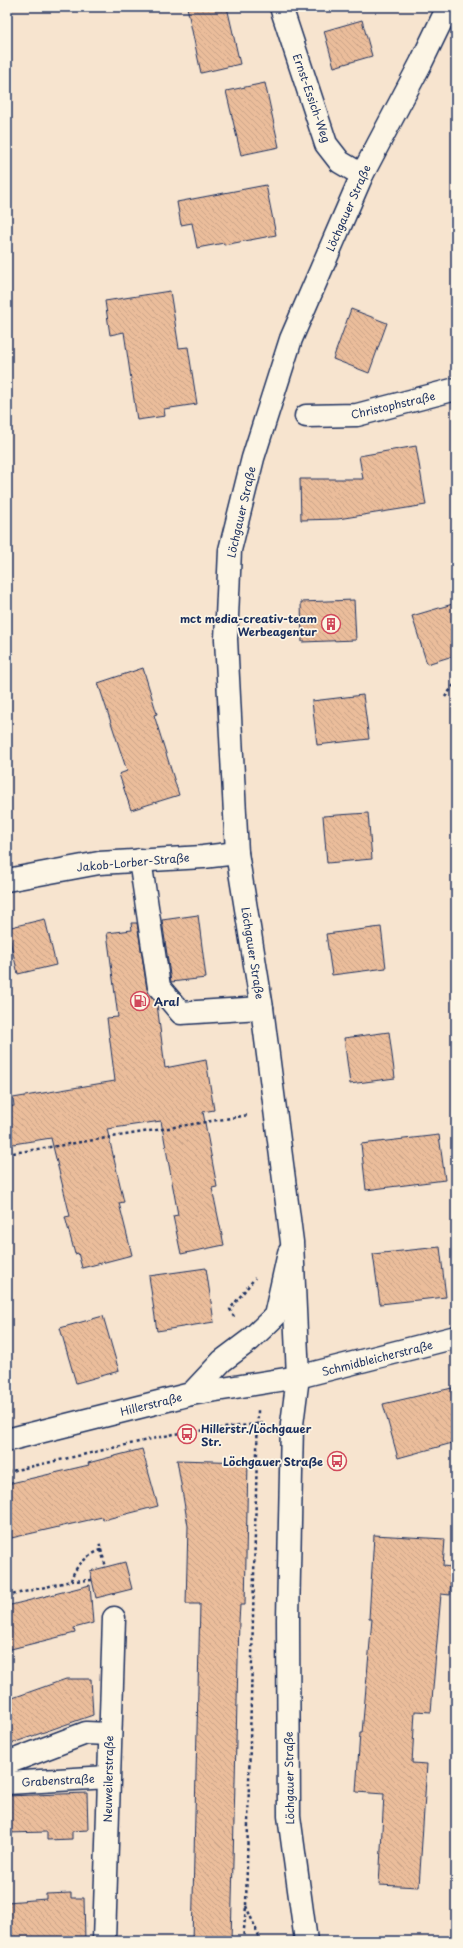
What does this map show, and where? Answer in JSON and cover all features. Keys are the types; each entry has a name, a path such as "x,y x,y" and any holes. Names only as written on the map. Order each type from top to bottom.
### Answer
{"main road":[{"name":"Ernst-Essich-Weg","path":"281,7 326,144 340,162 362,175"},
{"name":"Löchgauer Straße","path":"306,1941 289,1816 288,1619 292,1424 298,1378 292,1242 262,1008 237,853 226,639 230,550 253,458 291,339 362,175 449,14"},
{"name":"Christophstraße","path":"306,416 357,415 456,390"},
{"name":"Jakob-Lorber-Straße","path":"7,880 98,863 203,857 237,853"},
{"path":"140,860 159,987 181,1013 262,1008"},
{"path":"191,1394 222,1361 250,1340 275,1316 292,1242"},
{"name":"Schmidbleicherstraße","path":"298,1378 456,1337"},
{"name":"Hillerstraße","path":"7,1440 191,1394 298,1378"},
{"name":"Neuweilerstraße","path":"104,1941 109,1734 114,1618"},
{"name":"Grabenstraße","path":"7,1763 86,1733 109,1734"},
{"name":"Grabenstraße","path":"7,1783 108,1777"}],"path":[{"path":"445,697 456,682"},
{"path":"7,1154 252,1114"},
{"path":"243,1941 246,1906 257,1423"},
{"path":"7,1472 174,1434 257,1423 292,1424"},
{"path":"99,1541 106,1567"},
{"path":"72,1581 73,1574 88,1555 101,1550"},
{"path":"7,1596 72,1581 92,1580"},
{"path":"246,1906 261,1941"}],"building":[{"path":"187,7 227,7 240,64 201,73"},
{"path":"362,20 372,56 334,67 324,31"},
{"path":"265,83 279,147 241,155 226,91"},
{"path":"266,185 276,235 224,245 224,243 197,248 192,223 181,225 177,202"},
{"path":"170,291 179,348 188,347 197,404 164,409 165,416 137,420 124,332 110,335 105,301"},
{"path":"351,309 387,323 369,373 333,359"},
{"path":"416,446 426,505 338,519 301,520 300,479 363,479 359,456"},
{"name":"mct media-creativ-team Werbeagentur","path":"354,600 356,640 302,642 301,602"},
{"path":"456,603 456,655 427,664 412,616"},
{"path":"143,668 157,714 154,715 179,795 131,810 119,774 127,771 98,683"},
{"path":"363,695 369,739 317,745 312,701"},
{"path":"368,813 372,859 327,863 323,816"},
{"path":"198,915 206,978 171,982 162,920"},
{"path":"45,919 56,965 18,974 7,928"},
{"path":"131,923 137,923 147,989 157,1004 165,1068 206,1060 214,1110 203,1112 217,1187 212,1188 224,1245 181,1254 173,1216 178,1215 161,1121 107,1129 124,1202 119,1203 132,1255 82,1268 78,1253 75,1254 65,1217 70,1216 51,1138 7,1145 7,1107 14,1106 13,1098 115,1081 107,1018 118,1017 107,933 132,930"},
{"path":"381,927 386,968 332,975 326,934"},
{"path":"389,1032 395,1078 350,1084 344,1038"},
{"path":"439,1135 445,1180 366,1190 361,1144"},
{"path":"440,1247 446,1297 380,1304 373,1254"},
{"path":"206,1268 214,1322 157,1331 149,1276"},
{"path":"103,1316 119,1371 76,1383 60,1328"},
{"path":"452,1388 456,1404 456,1442 398,1458 383,1404"},
{"path":"142,1449 158,1506 103,1520 102,1517 7,1539 7,1484 89,1465 88,1463"},
{"path":"177,1460 248,1462 245,1605 240,1605 239,1621 231,1941 192,1941 200,1604 186,1604 188,1526"},
{"path":"374,1535 445,1539 443,1566 451,1567 450,1595 441,1594 431,1712 415,1711 412,1763 427,1764 419,1887 379,1885 384,1794 356,1792 360,1733 362,1733 372,1619 369,1619"},
{"path":"125,1562 132,1589 96,1598 90,1571"},
{"path":"90,1585 93,1623 74,1628 75,1633 7,1650 7,1606"},
{"path":"66,1679 91,1679 93,1715 7,1745 7,1700"},
{"path":"87,1793 88,1830 72,1831 72,1839 47,1840 47,1832 7,1833 7,1796"},
{"path":"71,1893 71,1898 84,1898 85,1941 7,1941 7,1902 46,1899 46,1894"}],"place":[{"name":"mct media-creativ-team Werbeagentur","path":"331,624"},
{"name":"Aral","path":"140,1001"},
{"name":"Hillerstr./Löchgauer Str.","path":"187,1434"},
{"name":"Löchgauer Straße","path":"337,1461"}]}
